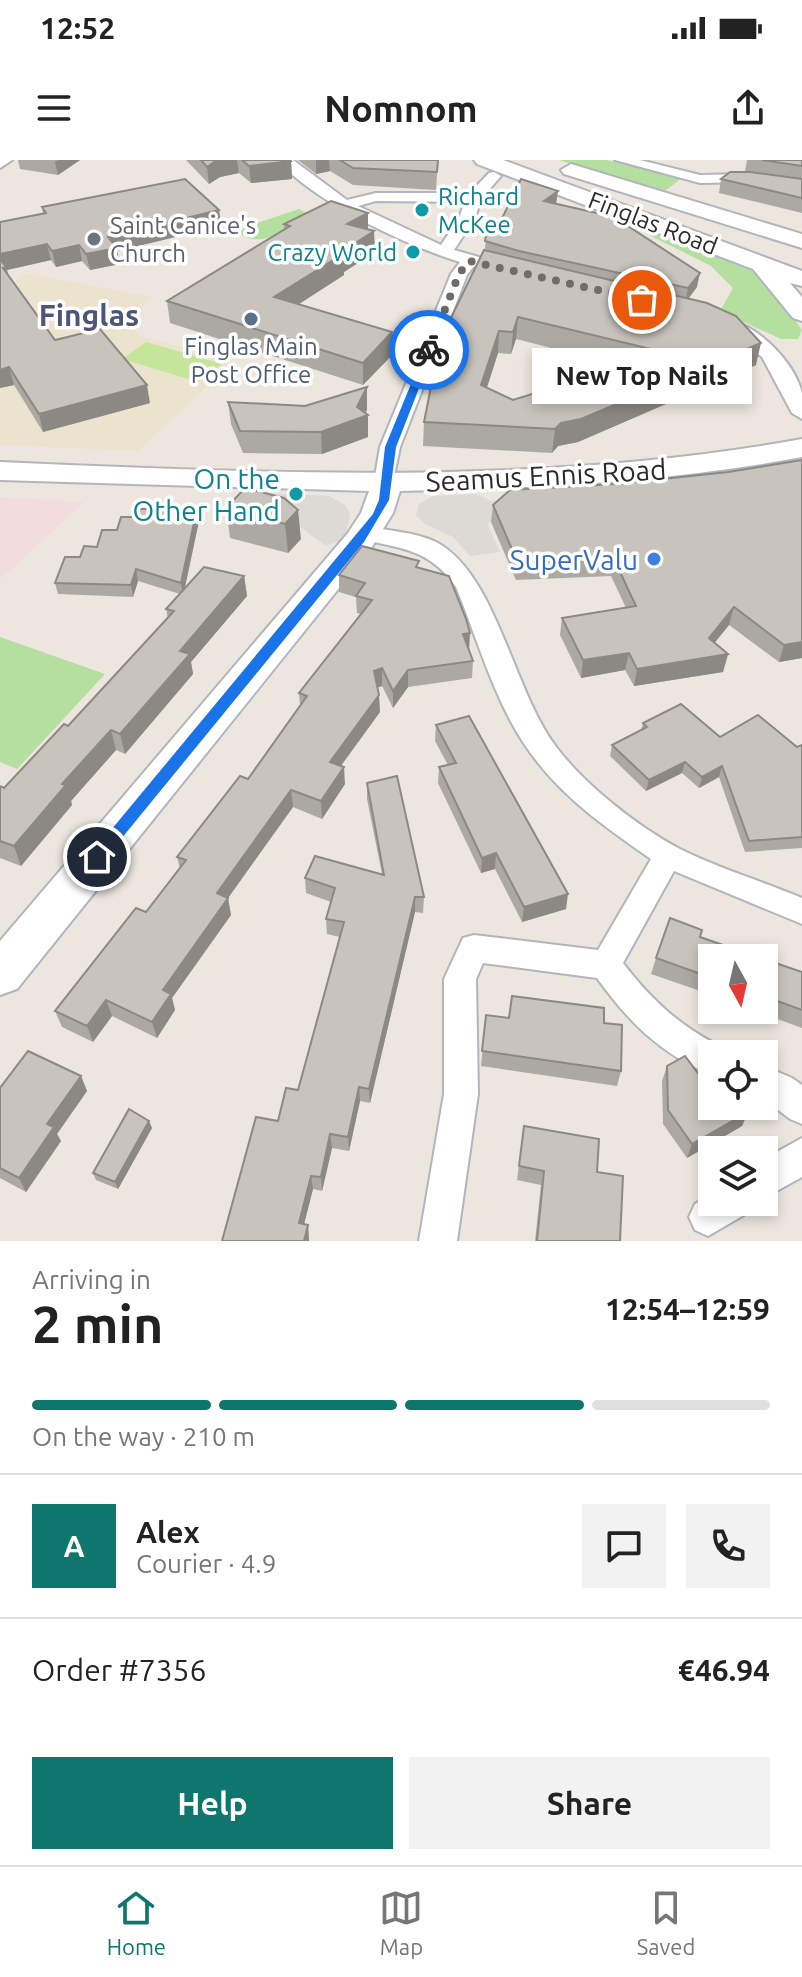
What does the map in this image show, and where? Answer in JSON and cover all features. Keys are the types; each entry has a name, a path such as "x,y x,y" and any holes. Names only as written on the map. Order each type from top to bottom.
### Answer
{"main road":[{"name":"Finglas Road","path":"542,162 627,185 802,241"},
{"path":"542,162 802,255"},
{"name":"Finglas Road","path":"489,168 802,279"},
{"path":"762,264 802,313"},
{"name":"Seamus Ennis Road","path":"0,471 231,481 385,482 625,473 713,465 802,448"},
{"path":"0,975 365,533 384,500 385,482"}],"street":[{"path":"284,160 344,205 444,252 525,275"},
{"path":"622,160 700,179 747,178 802,187"},
{"path":"444,252 467,218 489,168"},
{"path":"344,205 376,197 474,198"},
{"path":"385,482 390,447 459,274 469,261"},
{"path":"720,321 767,349 802,413"},
{"path":"365,533 426,546 451,563 467,586 523,719 548,757 604,812 668,856 797,904"},
{"path":"606,965 668,856"},
{"path":"438,1241 461,1094 460,979 474,948 606,965 643,1014 664,1033 698,1051"},
{"path":"778,1088 802,1107"},
{"path":"778,1171 802,1156"}],"shaded area":[{"path":"25,273 152,297 129,322 140,336 233,362 138,451 0,445 0,295"},
{"path":"241,492 329,496 345,505 350,514 347,529 342,540 326,546 273,507 239,506"},
{"path":"476,494 491,501 502,500 493,520 487,524 500,552 470,556 453,537 425,524 416,515 419,504 433,496"},
{"path":"0,497 84,502 0,579"}],"green space":[{"path":"559,160 606,160 683,177 665,191 649,189"},
{"path":"299,209 311,216 275,235 256,239 239,233 245,227"},
{"path":"654,230 748,264 778,295 802,330 798,339 781,339 720,311 733,288 711,266 645,233"},
{"path":"146,342 222,364 198,382 122,359"},
{"path":"0,637 105,674 17,769 0,762"}],"building":[{"path":"201,160 217,160 207,167"},
{"path":"242,160 290,160 291,161 249,166"},
{"path":"340,160 438,160 437,172 353,168"},
{"path":"762,160 802,160 802,166"},
{"path":"730,172 802,179 802,198 721,179"},
{"path":"185,179 219,210 108,237 117,248 86,254 79,245 52,251 47,244 0,254 0,222 46,213 42,207"},
{"path":"521,179 558,191 544,201 614,217 700,273 688,288 485,241 486,235 494,235"},
{"path":"331,201 368,213 347,224 374,231 274,297 392,332 363,363 167,301 290,226 284,224"},
{"path":"484,250 707,303 736,316 761,343 581,419 561,423 555,429 424,422 430,382 438,359 431,359","holes":["518,317 655,350 537,397 532,394 513,400 481,385 499,331 513,332"]},
{"path":"0,259 6,267 3,268 55,340 100,329 147,385 39,414 9,367 0,370"},
{"path":"367,387 357,407 368,415 321,432 240,431 228,402 305,406"},
{"name":"SuperValu","path":"802,460 802,642 784,645 734,607 709,638 728,654 637,669 629,653 583,660 562,618 636,606 614,559 518,563 493,505 510,490 616,484 728,472"},
{"path":"245,488 284,498 298,510 285,524 226,508"},
{"path":"135,509 197,509 181,583 136,569 131,585 55,583 65,557 80,557 84,546 97,547 102,530 117,530 121,517 133,517"},
{"path":"362,546 419,561 416,567 449,576 470,633 463,634 473,661 408,670 393,691 382,668 374,671 379,695 330,762 344,767 321,801 291,790 217,893 228,898 163,990 171,994 152,1022 106,1000 87,1026 55,1011 136,908 146,912 186,860 177,857 240,776 248,779 307,696 299,693 372,600 356,596 365,583 339,575"},
{"path":"204,567 244,576 180,651 190,654 120,734 111,730 62,784 66,785 14,846 0,841 0,786 4,788 64,724 68,726 174,611 166,609"},
{"path":"681,704 720,737 758,715 797,747 802,745 802,837 749,841 722,766 702,777 685,762 649,780 612,745 647,727 643,723"},
{"path":"469,716 568,894 524,907 496,853 482,858 439,767 456,763 436,725"},
{"path":"397,776 424,897 415,897 369,1089 359,1087 348,1137 330,1134 321,1177 311,1176 299,1223 308,1225 304,1241 222,1241 256,1117 278,1121 286,1088 298,1090 344,922 326,919 335,888 305,878 315,856 384,875 367,783"},
{"path":"670,918 702,930 700,937 720,944 698,944 698,973 656,958"},
{"path":"778,964 802,972 802,1010 778,1001"},
{"path":"512,996 604,1008 604,1023 622,1025 621,1071 482,1051 486,1015 509,1018"},
{"path":"28,1051 81,1076 47,1124 54,1127 19,1178 0,1168 0,1088"},
{"path":"685,1056 698,1073 698,1120 734,1120 706,1136 698,1136 698,1141 692,1144 668,1110 667,1066"},
{"path":"129,1109 149,1121 115,1182 93,1173"},
{"path":"524,1126 599,1139 597,1172 623,1176 620,1241 537,1241 544,1171 519,1166"}],"way so far":[{"path":"429,350 459,274 469,261 642,300"}],"place":[{"name":"Richard McKee","path":"422,210"},
{"name":"Saint Canice's Church","path":"94,239"},
{"name":"Crazy World","path":"413,252"},
{"name":"New Top Nails","path":"642,300"},
{"name":"Finglas Main Post Office","path":"251,319"},
{"name":"On the Other Hand","path":"296,494"},
{"name":"SuperValu","path":"654,559"}],"district":[{"name":"Finglas","path":"89,315"}],"route":[{"path":"97,857 360,540 378,514 384,500 390,447 429,350"}]}
